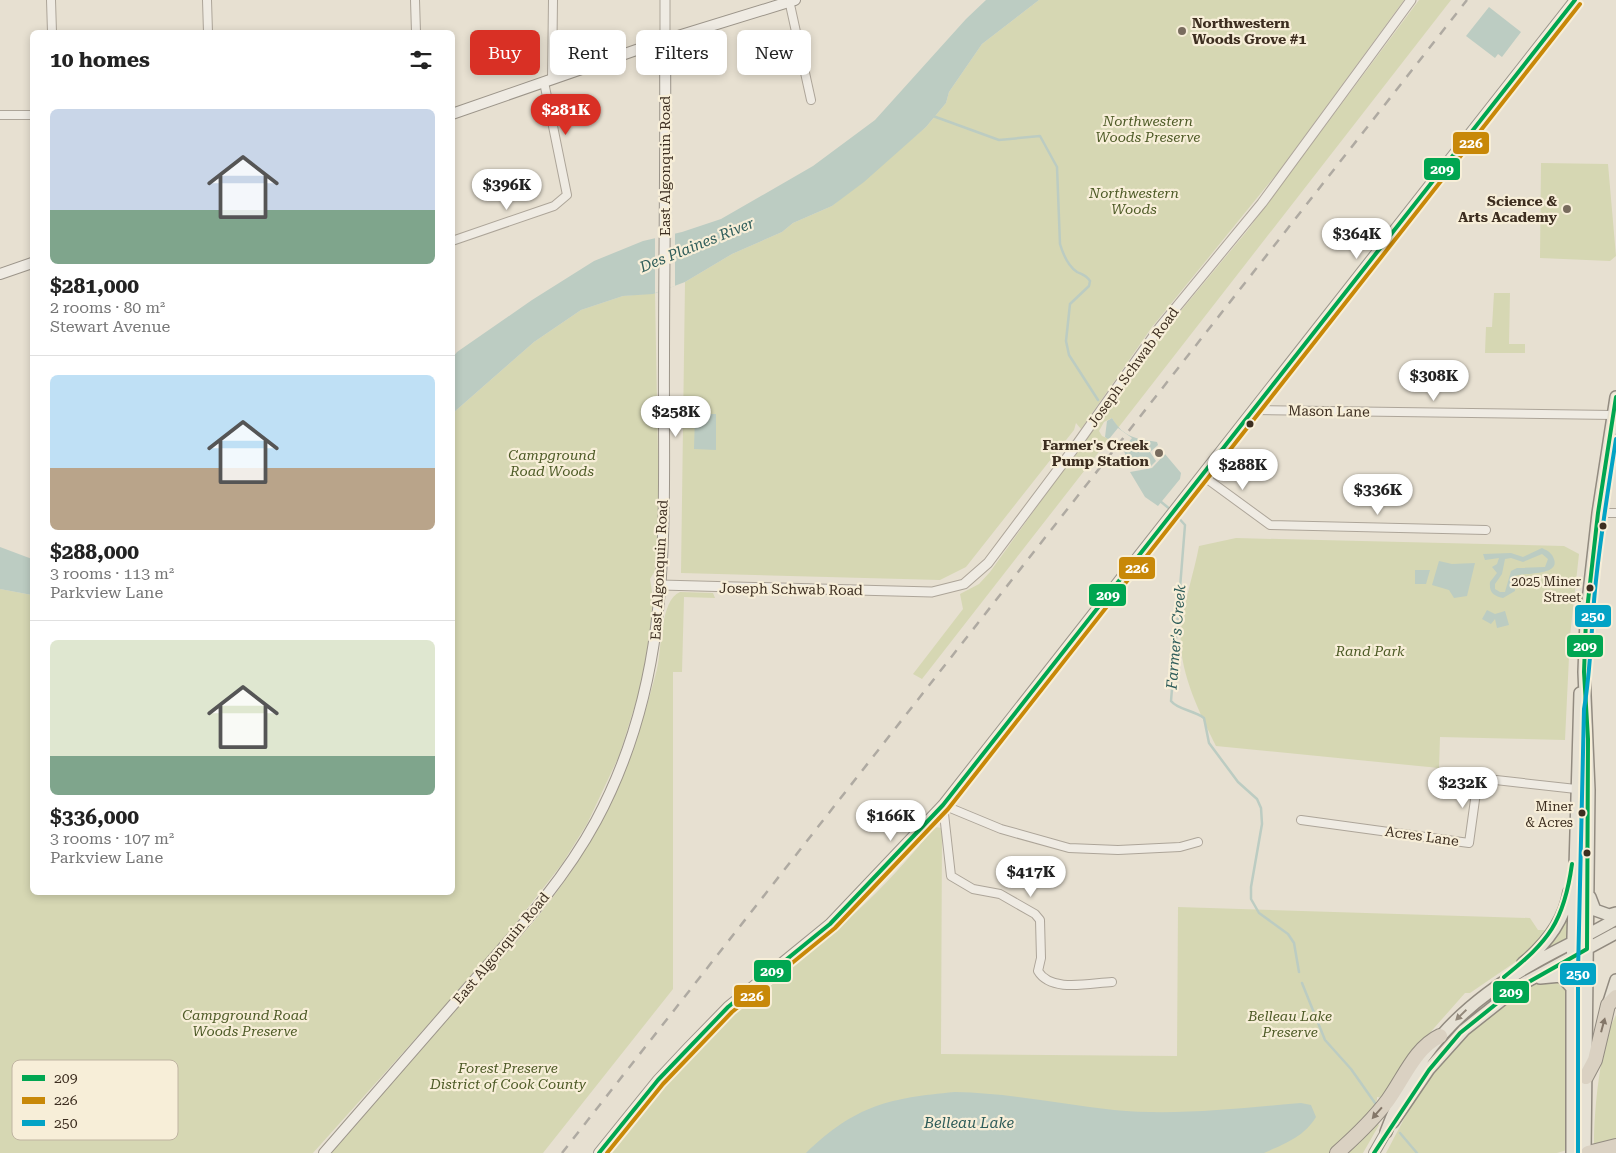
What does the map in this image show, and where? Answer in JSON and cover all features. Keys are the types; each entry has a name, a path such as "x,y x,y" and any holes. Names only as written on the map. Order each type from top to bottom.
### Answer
{"highway":[{"path":"1586,1077 1595,1060 1612,1001"},
{"path":"1337,1153 1359,1134 1387,1101 1428,1042 1440,1036"},
{"path":"1589,1152 1616,1146"}],"main road":[{"path":"599,1153 658,1080 728,1007 830,924 942,805 1203,476 1575,0"},
{"path":"697,30 791,1"},
{"path":"455,113 636,50"},
{"name":"East Algonquin Road","path":"324,1153 522,926 568,865 594,823 616,778 643,700 653,658 661,586 665,75"},
{"path":"0,274 30,264"},
{"path":"1589,1152 1586,1077 1588,739 1584,672 1586,619 1598,513 1616,397"},
{"path":"1572,1153 1574,846 1578,708 1584,672"},
{"path":"1386,1132 1398,1097 1440,1036 1483,995 1532,956 1557,926 1568,896 1574,846"},
{"path":"1588,891 1595,910 1609,915 1616,913"},
{"path":"1483,995 1531,964 1616,919"},
{"path":"1374,1153 1386,1132 1445,1049 1460,1033 1522,984 1616,933"},
{"path":"1522,984 1554,975 1565,979 1572,988"},
{"path":"1612,1001 1616,980"}],"street":[{"path":"51,0 52,30"},
{"path":"207,0 208,30"},
{"path":"415,0 416,30"},
{"path":"455,240 554,206 567,195 548,80 553,0"},
{"name":"East Algonquin Road","path":"665,0 665,30"},
{"name":"Joseph Schwab Road","path":"661,586 932,592 956,588 973,578 988,563 1069,455 1160,327 1262,203 1411,0"},
{"path":"791,1 811,100"},
{"path":"0,115 30,116"},
{"name":"Mason Lane","path":"1254,410 1613,415"},
{"path":"1203,476 1270,526 1486,530"},
{"path":"1598,513 1616,513"},
{"name":"Acres Lane","path":"1301,820 1469,843 1478,778 1576,789"},
{"path":"1112,982 1058,984 1043,979 1038,971 1041,958 1040,920 1035,914 1000,894 974,889 951,876 942,805 1001,829 1069,848 1180,848 1198,842"}],"green space":[{"path":"1039,0 1404,0 1279,171 1152,327 1081,429 1076,423 1074,430 966,567 940,580 681,573 685,282 732,254 782,232 793,223 832,206 926,127 946,103 949,92 982,44"},
{"path":"1419,0 1451,0 1118,428 1112,418 1104,422 1099,431 1102,436 1109,439 922,679 913,674 963,609 960,594 979,584 990,572 1155,342 1247,231"},
{"path":"1541,163 1608,164 1616,256 1610,261 1540,258"},
{"name":"Campground Road Woods Preserve","path":"655,293 659,511 655,571 650,579 654,604 642,683 619,756 587,824 562,864 494,951 313,1153 0,1153 0,589 30,595 30,895 455,895 455,411 534,342 581,310 623,296"},
{"path":"1494,293 1510,293 1509,344 1525,344 1525,353 1485,353 1486,327 1492,327"},
{"name":"Rand Park","path":"1236,538 1564,546 1579,554 1570,636 1565,740 1440,737 1439,768 1216,746 1196,704 1186,674 1182,659 1181,629 1184,608 1199,546"},
{"name":"Forest Preserve District of Cook County","path":"680,592 713,593 715,598 684,597 682,672 673,672 673,989 543,1153 330,1153 531,925 576,864 610,804 636,741 657,669 665,615 673,597"},
{"name":"Belleau Lake Preserve","path":"935,827 942,828 941,1054 1177,1056 1178,907 1530,918 1538,930 1550,930 1527,954 1470,993 1465,993 1420,1044 1383,1098 1377,1097 1373,1107 1376,1110 1330,1153 610,1153 667,1081 692,1053 741,1007 866,903"},
{"path":"1568,915 1568,938 1543,953 1542,952"},
{"path":"1541,981 1560,981 1566,989 1567,1150 1557,1153 1386,1153 1423,1086 1447,1055 1461,1040 1492,1014"},
{"path":"1616,1015 1616,1138 1594,1144 1595,1114 1602,1060 1610,1027"},
{"path":"1376,1122 1379,1125 1363,1153 1348,1153"}],"water":[{"name":"Des Plaines River","path":"986,0 1039,0 982,44 949,92 946,103 926,127 864,182 832,206 793,223 782,232 732,254 685,282 653,294 623,296 581,310 534,342 455,411 455,354 457,352 532,300 594,261 643,241 682,232 721,219 813,166 875,120 966,19"},
{"path":"1489,7 1521,32 1502,57 1498,54 1495,58 1466,36"},
{"path":"695,414 716,414 716,450 694,449"},
{"path":"1112,418 1121,430 1131,436 1157,442 1158,445 1150,452 1156,461 1151,466 1131,468 1123,449 1105,437 1107,421"},
{"path":"1165,454 1181,473 1180,479 1158,506 1145,497 1130,472 1152,468"},
{"path":"0,547 30,558 30,595 0,589"},
{"path":"1542,548 1552,555 1555,562 1553,567 1548,570 1513,577 1515,591 1503,598 1494,595 1490,588 1490,582 1497,573 1492,567 1497,564 1499,558 1485,560 1483,554 1511,553 1523,557","holes":["1542,554 1548,559 1545,567 1517,568 1511,571 1505,592 1495,589 1495,584 1502,574 1505,559 1511,558 1523,562"]},
{"path":"1439,561 1452,564 1475,563 1467,596 1454,598 1449,590 1432,585"},
{"path":"1415,570 1430,570 1426,584 1415,584"},
{"path":"1487,610 1495,614 1505,611 1509,625 1497,628 1495,619 1491,624 1482,619"},
{"name":"Belleau Lake","path":"955,1092 995,1094 1138,1112 1208,1111 1301,1103 1311,1105 1316,1117 1300,1135 1264,1153 806,1153 841,1124 874,1107 911,1097"}],"pier":[{"path":"675,231 675,286 655,293 655,236"},
{"path":"1118,428 1132,438 1123,449 1109,439"}],"waterway":[{"name":"Farmer's Creek","path":"933,116 999,140 1040,136 1057,167 1061,248 1071,266 1090,281 1089,286 1070,304 1066,341 1069,355 1098,400"},
{"name":"Farmer's Creek","path":"1160,501 1171,510"},
{"name":"Farmer's Creek","path":"1175,514 1185,525 1171,701 1204,718 1209,743 1238,782 1257,799 1261,808 1262,824 1251,887 1251,899 1259,913 1288,934 1294,943 1299,972"},
{"name":"Farmer's Creek","path":"1302,983 1325,1040 1351,1069 1375,1103"},
{"name":"Farmer's Creek","path":"1400,1133 1417,1153"}],"railway":[{"path":"562,1153 1467,0"}],"transit line":[{"name":"209","path":"599,1153 658,1080 728,1007 830,924 943,805 1575,0"},
{"name":"226","path":"607,1153 663,1084 732,1012 835,928 948,809 1580,4"},
{"name":"209","path":"1374,1153 1429,1070 1460,1033 1511,992 1587,949 1588,739 1584,672 1586,619 1598,513 1616,397"},
{"name":"250","path":"1578,1153 1578,972 1584,709 1597,571 1616,439"},
{"name":"209","path":"1504,977 1520,964 1552,929 1564,901 1572,864"}],"place":[{"name":"Northwestern Woods Grove #1","path":"1182,31"},
{"name":"Science & Arts Academy","path":"1567,209"},
{"name":"Farmer's Creek Pump Station","path":"1159,453"},
{"name":"2025 Miner Street","path":"1590,588"},
{"name":"Miner & Acres","path":"1582,813"}],"park label":[{"name":"Northwestern Woods Preserve","path":"1148,130"},
{"name":"Northwestern Woods","path":"1134,202"},
{"name":"Campground Road Woods","path":"552,464"}]}
